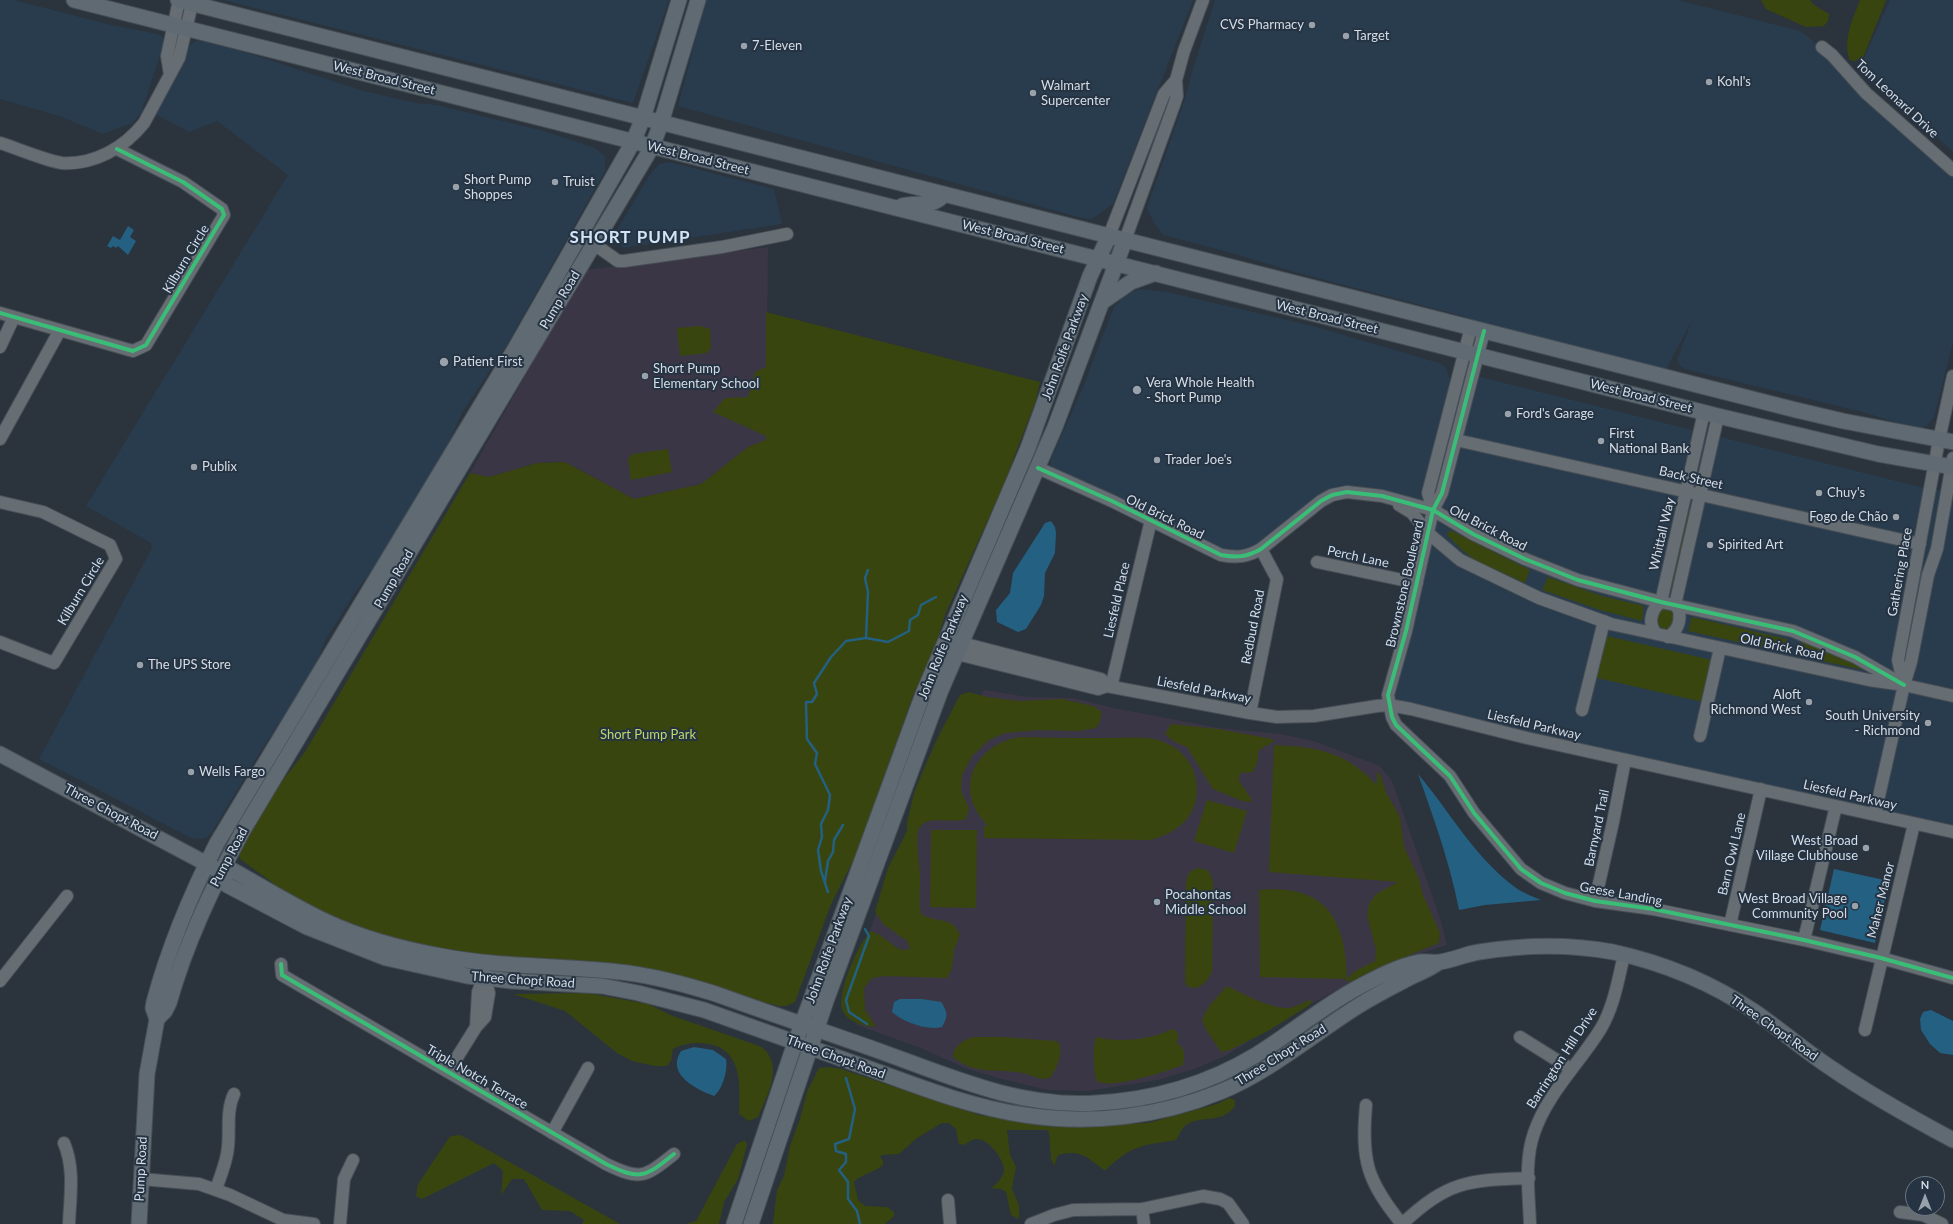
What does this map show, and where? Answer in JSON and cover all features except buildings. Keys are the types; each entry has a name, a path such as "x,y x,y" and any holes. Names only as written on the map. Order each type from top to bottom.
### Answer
{"main road":[{"name":"West Broad Street","path":"74,0 1711,414 1858,450 1934,464 1952,464"},
{"name":"Pump Road","path":"139,1224 147,1074 157,1019 153,1008 162,973 185,909 225,831 516,347 633,142 643,118 679,0"},
{"name":"Pump Road","path":"157,1019 165,1012 169,1004 195,928 221,872 246,826 652,147 661,123 698,0"},
{"name":"West Broad Street","path":"184,1 217,6 661,123 1796,410 1946,441"},
{"path":"895,208 914,203 932,203 944,194"},
{"name":"John Rolfe Parkway","path":"734,1224 795,1043 943,644 995,529 1028,448 1098,258 1108,236"},
{"name":"John Rolfe Parkway","path":"751,1224 810,1048 853,927 958,648 1055,427 1125,240"},
{"path":"1102,302 1130,282 1156,274"},
{"name":"Three Chopt Road","path":"0,754 221,872 232,870 325,921 362,936 440,956 486,971 512,982 584,984 638,993 704,1010 903,1081 997,1109 1024,1115 1050,1118 1095,1119 1152,1113 1182,1105 1238,1084 1271,1065 1373,996 1410,977 1428,970 1440,962"},
{"name":"Three Chopt Road","path":"486,971 592,970 629,974 680,983 817,1029 993,1092 1044,1102 1084,1104 1116,1102 1162,1094 1214,1077 1256,1055 1358,988 1385,975 1420,962 1440,962 1475,953 1520,947 1561,946 1593,949 1624,954 1680,972 1703,982 1734,999 1855,1084 1953,1140"}],"street":[{"name":"John Rolfe Parkway","path":"1108,236 1164,94 1176,80 1203,0"},
{"path":"0,143 60,163 62,160 70,157 82,162 87,162 117,149 144,123 179,58 179,27 184,1"},
{"name":"Tom Leonard Drive","path":"1822,47 1832,55 1866,92 1953,170"},
{"name":"John Rolfe Parkway","path":"1125,240 1177,96 1176,80"},
{"name":"Kilburn Circle","path":"0,313 133,351 146,346 224,215 222,209 183,182 117,149"},
{"path":"594,244 618,261 624,261 722,247 787,234"},
{"path":"0,347 14,317"},
{"name":"Brownstone Boulevard","path":"1433,510 1428,493 1477,329"},
{"path":"0,439 60,330"},
{"name":"Brownstone Boulevard","path":"1389,705 1388,694 1406,631 1433,510 1442,493 1456,440 1471,353"},
{"path":"1934,464 1946,441 1953,376"},
{"path":"1663,635 1674,632 1679,623 1679,610 1675,605 1699,495 1711,414"},
{"name":"Whittall Way","path":"1663,635 1653,630 1652,617 1654,608 1661,602 1686,492 1711,414"},
{"name":"Back Street","path":"1456,440 1920,544"},
{"name":"Gathering Place","path":"1904,685 1898,660 1934,464"},
{"name":"Gathering Place","path":"1875,814 1904,685 1912,662 1928,575 1936,549 1952,464"},
{"name":"Old Brick Road","path":"1038,468 1151,520 1221,555 1236,558 1250,556 1261,549 1321,501 1332,495 1346,492 1382,496 1433,510 1473,534 1525,559 1570,577 1661,602 1793,630 1855,657 1904,685"},
{"name":"Old Brick Road","path":"1382,496 1412,513 1428,533 1460,560 1539,598 1604,621 1720,648 1869,680 1904,685 1953,696"},
{"name":"Kilburn Circle","path":"0,502 43,512 110,545 116,559 54,663 0,642"},
{"name":"Liesfeld Place","path":"1109,686 1151,520"},
{"name":"Redbud Road","path":"1250,714 1277,579 1261,549"},
{"name":"Perch Lane","path":"1317,562 1416,583"},
{"path":"1582,710 1604,621"},
{"name":"Liesfeld Parkway","path":"943,644 1098,689 1109,686 1250,714 1277,717 1314,716 1389,705 1411,709 1527,738 1953,832"},
{"path":"1700,736 1720,648"},
{"name":"Geese Landing","path":"1389,705 1396,725 1450,776 1474,813 1521,869 1542,883 1565,893 1595,902 1631,905 1804,940 1881,958 1953,978"},
{"name":"Barnyard Trail","path":"1595,902 1625,760"},
{"name":"Barn Owl Lane","path":"1730,925 1761,789"},
{"path":"1804,940 1836,806"},
{"name":"Maher Manor","path":"1865,1030 1914,824"},
{"path":"0,981 68,896"},
{"name":"Barrington Hill Drive","path":"1530,1224 1529,1178 1530,1150 1533,1134 1544,1108 1600,1030 1612,1005 1624,954"},
{"name":"Triple Notch Terrace","path":"281,964 282,975 552,1133 628,1175 650,1172 674,1154"},
{"path":"448,1072 476,1027 478,992 486,971"},
{"path":"1520,1037 1571,1069"},
{"path":"552,1133 588,1068"},
{"path":"216,1189 225,1164 228,1148 229,1107 234,1094"},
{"path":"1366,1106 1364,1132 1367,1166 1383,1200 1402,1224 1433,1198 1450,1188 1473,1181 1529,1178"},
{"path":"64,1143 71,1169 69,1224"},
{"path":"340,1224 344,1179 353,1160"},
{"path":"141,1179 184,1182 216,1189 283,1220 314,1224"},
{"path":"1031,1224 1054,1215 1073,1210 1142,1209 1203,1196 1210,1196 1220,1199 1228,1204 1243,1224"},
{"path":"948,1200 950,1224"},
{"path":"1142,1209 1144,1224"},
{"path":"1900,1212 1923,1215 1942,1224"}],"shaded area":[{"path":"0,0 14,0 111,25 158,34 163,37 163,46 141,113 132,123 103,134 59,116 0,99"},
{"path":"223,0 669,0 633,103"},
{"path":"706,0 1193,0 1113,204 1092,219 1082,218 678,106"},
{"path":"1215,0 1678,0 1800,31 1832,55 1953,170 1953,342 1934,417 1927,426 1919,429 1859,411 1685,369 1680,366 1677,360 1692,320 1662,377 1541,346 1459,315 1302,274 1163,235 1153,221 1147,208 1186,96"},
{"path":"1890,0 1953,0 1953,152 1860,67"},
{"path":"195,41 203,41 251,54 360,90 416,103 437,105 544,131 595,148 605,156 605,171 508,343 462,413 445,451 384,554 356,591 326,639 312,673 260,752 212,832 206,838 198,839 191,838 39,759 152,548 151,543 86,506 288,175 217,121 189,132 155,114 187,48"},
{"path":"670,162 774,189 782,224 623,248 614,235 649,176 659,164"},
{"name":"Short Pump Elementary School","path":"768,247 766,441 748,447 701,484 634,499 565,462 537,463 489,477 470,473 585,270"},
{"path":"1139,289 1167,292 1313,326 1439,363 1446,367 1450,381 1441,442 1428,493 1433,509 1472,375 1916,486 1953,493 1953,832 1527,738 1394,699 1406,631 1433,510 1347,492 1297,519 1236,558 1057,471 1051,465 1051,459 1084,385 1114,307 1123,297"},
{"name":"Pocahontas Middle School","path":"984,690 1028,697 1073,698 1114,708 1219,728 1280,734 1314,741 1380,766 1392,781 1440,918 1447,945 1400,960 1368,973 1285,1018 1227,1055 1195,1069 1158,1080 1087,1091 1047,1090 998,1078 965,1068 923,1049 857,1025 845,1004 885,887 967,716"}],"green space":[{"path":"1761,0 1810,0 1814,5 1829,14 1828,21 1824,26 1806,27 1766,9"},
{"path":"1860,0 1886,0 1863,58 1855,61 1850,60 1847,45 1849,30"},
{"name":"Short Pump Park","path":"766,312 1040,382 1036,400 1003,486 945,615 935,647 914,693 855,857 831,904 795,1002 786,1006 780,1006 680,983 592,970 579,961 488,956 442,948 399,946 325,921 240,859 239,854 243,846 279,785 305,752 470,473 489,477 537,463 565,462 634,499 701,484 748,447 766,440 766,436 713,412 725,398 748,397 755,372 766,367"},
{"path":"700,326 710,329 711,347 707,353 680,356 677,328"},
{"path":"668,449 672,472 631,480 628,459 632,454"},
{"path":"1687,510 1693,511 1674,591 1668,590"},
{"path":"1450,530 1530,570 1525,583 1475,560 1447,535"},
{"path":"1548,577 1602,596 1644,606 1642,621 1600,610 1542,590"},
{"path":"1666,607 1676,613 1672,628 1663,629 1656,624 1656,613"},
{"path":"1692,617 1787,639 1784,652 1688,631"},
{"path":"1607,636 1712,660 1703,702 1597,678"},
{"path":"1801,642 1827,651 1869,671 1798,656"},
{"path":"969,692 987,697 1019,701 1062,699 1093,706 1101,711 1101,718 1096,728 1078,731 1039,730 1005,733 989,740 972,756 962,775 961,791 969,808 966,819 928,821 920,827 917,836 921,914 927,917 949,922 957,929 960,935 954,950 952,968 947,978 884,976 872,978 864,988 865,1010 876,1026 871,1027 864,1025 848,1018 842,1009 841,1001 845,980 860,947 870,931 878,934 901,950 910,949 907,941 883,924 875,912 888,868 907,831 907,822 915,790 936,741 960,695"},
{"path":"1171,724 1218,729 1272,739 1274,741 1258,751 1258,760 1253,772 1241,773 1239,775 1239,781 1252,800 1251,802 1242,801 1213,789 1187,747 1173,741 1165,734"},
{"path":"1019,737 1156,739 1179,751 1191,765 1196,783 1197,793 1195,803 1188,817 1178,828 1165,835 1150,840 984,838 984,826 988,826 976,811 971,795 970,783 973,772 978,762 986,753 1007,740"},
{"path":"1274,745 1304,747 1330,753 1354,765 1377,785 1377,772 1380,774 1386,792 1400,817 1404,847 1419,879 1423,895 1440,933 1439,943 1378,968 1354,981 1345,981 1346,979 1260,977 1259,890 1281,890 1300,893 1315,899 1327,909 1336,922 1342,938 1346,957 1347,979 1355,971 1375,961 1376,950 1367,916 1369,904 1376,894 1398,882 1269,872"},
{"path":"1207,800 1247,811 1234,853 1194,841"},
{"path":"931,830 977,830 976,908 930,907"},
{"path":"1199,868 1209,871 1213,882 1212,971 1208,979 1202,985 1194,988 1186,985 1185,981 1186,883 1187,877 1190,873"},
{"path":"1227,986 1266,1004 1282,1008 1297,1006 1310,1000 1312,1002 1268,1031 1230,1050 1221,1052 1205,1028 1202,1019 1209,1006"},
{"path":"587,993 648,1004 673,1016 762,1047 769,1055 773,1071 769,1090 758,1117 749,1121 739,1114 740,1093 737,1071 734,1062 728,1054 720,1048 709,1044 699,1043 681,1045 673,1049 671,1061 667,1066 655,1066 632,1061 617,1053 565,1011 513,994"},
{"path":"1172,1029 1177,1032 1179,1038 1177,1043 1183,1050 1183,1065 1139,1079 1114,1083 1097,1081 1094,1059 1096,1037 1114,1040 1145,1038 1164,1033"},
{"path":"974,1037 1001,1037 1056,1041 1059,1043 1060,1048 1059,1061 1050,1078 1046,1079 1023,1073 970,1067 953,1057 953,1053 960,1044"},
{"path":"828,1067 841,1069 979,1115 1052,1127 1148,1123 1217,1104 1229,1098 1235,1100 1235,1106 1230,1112 1217,1118 1191,1122 1184,1127 1176,1140 1146,1145 1131,1151 1123,1155 1106,1170 1083,1155 1072,1153 1058,1155 1054,1166 1051,1159 1049,1132 1047,1130 1007,1130 1010,1155 1016,1167 1012,1188 1019,1206 1019,1219 1011,1215 1006,1192 1001,1189 991,1188 999,1181 1004,1171 1002,1161 995,1150 980,1139 975,1139 964,1145 959,1144 956,1129 949,1123 942,1123 917,1138 899,1154 880,1156 883,1161 883,1165 860,1177 854,1182 858,1200 865,1206 887,1207 894,1212 894,1216 885,1224 773,1224 777,1190 784,1176 790,1146 800,1119 807,1092 819,1068"},
{"path":"460,1135 620,1224 582,1224 584,1220 570,1211 542,1210 524,1179 512,1179 501,1195 503,1171 494,1163 422,1199 416,1196 418,1184 449,1138 451,1136"},
{"path":"745,1140 747,1145 738,1179 724,1202 719,1224 686,1224 696,1221 737,1144"}],"water":[{"path":"128,226 134,230 130,237 136,241 128,255 118,246 116,248 113,246 111,248 107,246 113,236 120,240"},
{"path":"1051,521 1055,527 1056,533 1055,553 1045,573 1044,596 1041,605 1026,629 1018,632 997,622 996,610 1010,593 1013,573 1045,523"},
{"path":"1418,774 1490,865 1519,890 1541,900 1485,905 1459,910 1436,824"},
{"name":"West Broad Village Community Pool","path":"1834,869 1889,881 1875,943 1820,930"},
{"path":"900,999 922,999 941,1002 946,1014 942,1027 922,1027 897,1016 892,1012 894,1002"},
{"path":"1931,1010 1953,1021 1953,1055 1940,1053 1930,1044 1921,1030 1920,1019 1923,1012"},
{"path":"694,1047 713,1050 726,1059 724,1079 720,1089 714,1096 691,1085 680,1074 677,1067 677,1059 681,1051"}],"waterway":[{"path":"866,638 868,592 865,578 868,570"},
{"path":"828,892 821,871 818,850 822,837 821,824 828,810 830,795 815,764 817,753 807,739 806,702 812,702 817,694 814,683 831,657 846,641 866,638 888,642 909,631 910,620 918,615 921,605 936,597"},
{"path":"825,881 828,861 833,852 834,840 843,825"},
{"path":"865,929 869,936 846,1000 849,1012 867,1024"},
{"path":"846,1078 855,1109 849,1139 835,1144 836,1151 846,1154 846,1162 839,1170 848,1182 848,1199 857,1211 860,1224"}],"cycle path":[{"path":"0,313 133,351 146,345 224,215 222,209 183,182 117,149"},
{"path":"1484,331 1442,493 1433,510 1406,631 1388,695 1392,717 1396,725 1450,776 1474,813 1521,869 1541,883 1565,893 1595,901 1653,909 1804,940 1881,958 1953,978"},
{"path":"1038,468 1112,501 1221,555 1232,556 1251,554 1261,549 1321,501 1332,495 1347,492 1382,496 1433,510 1473,534 1525,559 1578,580 1661,602 1793,631 1855,657 1904,685"},
{"path":"281,964 282,975 606,1164 627,1173 642,1174 656,1168 674,1154"}],"place":[{"name":"CVS Pharmacy","path":"1312,25"},
{"name":"Target","path":"1346,36"},
{"name":"7-Eleven","path":"744,46"},
{"name":"Kohl's","path":"1709,82"},
{"name":"Walmart Supercenter","path":"1033,93"},
{"name":"Truist","path":"555,182"},
{"name":"Short Pump Shoppes","path":"456,187"},
{"name":"Patient First","path":"444,362"},
{"name":"Short Pump Elementary School","path":"645,376"},
{"name":"Vera Whole Health - Short Pump","path":"1137,390"},
{"name":"Ford's Garage","path":"1508,414"},
{"name":"First National Bank","path":"1601,441"},
{"name":"Trader Joe's","path":"1157,460"},
{"name":"Publix","path":"194,467"},
{"name":"Chuy's","path":"1819,493"},
{"name":"Fogo de Chão","path":"1896,517"},
{"name":"Spirited Art","path":"1710,545"},
{"name":"The UPS Store","path":"140,665"},
{"name":"Aloft Richmond West","path":"1809,702"},
{"name":"South University - Richmond","path":"1928,723"},
{"name":"Wells Fargo","path":"191,772"},
{"name":"West Broad Village Clubhouse","path":"1866,848"},
{"name":"Pocahontas Middle School","path":"1157,902"},
{"name":"West Broad Village Community Pool","path":"1855,906"}],"district":[{"name":"SHORT PUMP","path":"630,238"}]}
